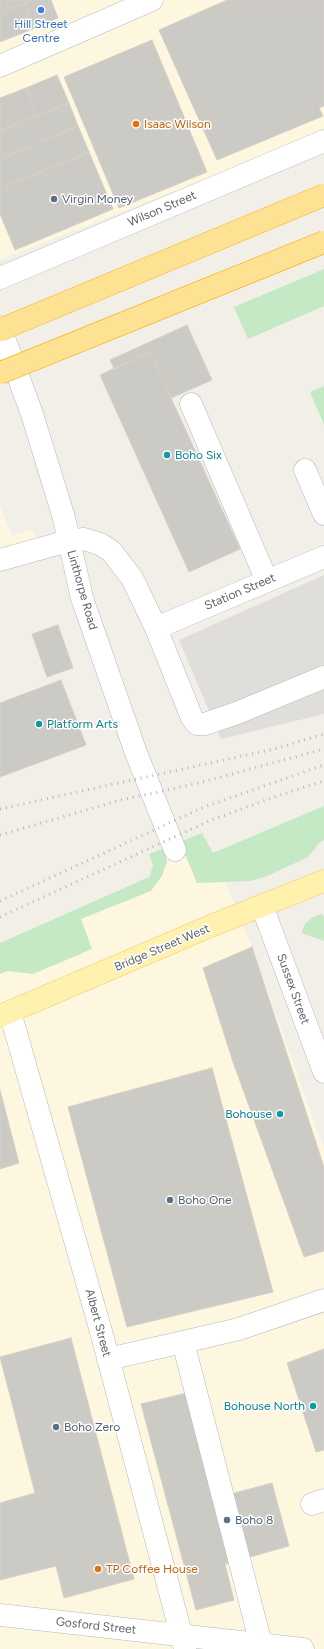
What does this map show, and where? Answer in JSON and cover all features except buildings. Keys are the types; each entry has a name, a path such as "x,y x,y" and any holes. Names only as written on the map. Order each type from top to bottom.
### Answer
{"highway":[{"path":"0,329 324,195"},
{"path":"0,373 324,242"}],"main road":[{"name":"Bridge Street West","path":"5,1014 262,906 319,888"}],"street":[{"path":"0,66 152,0"},
{"name":"Wilson Street","path":"0,278 324,141"},
{"name":"Linthorpe Road","path":"0,329 32,414 64,518 82,598 136,753 175,850"},
{"path":"191,404 267,581"},
{"path":"305,470 324,514"},
{"path":"1,555 84,539 100,544 111,551 132,578 156,628 192,718 197,724 205,724 237,713 324,676"},
{"name":"Station Street","path":"156,628 324,557"},
{"name":"Sussex Street","path":"262,906 324,1072"},
{"name":"Albert Street","path":"5,1014 108,1359 186,1640"},
{"path":"108,1359 239,1330 324,1300"},
{"path":"183,1342 261,1644"},
{"name":"Gosford Street","path":"0,1615 186,1640 261,1644 303,1649"}],"shaded area":[{"path":"0,0 324,0 324,132 0,260"},
{"path":"0,506 12,536 33,529 40,549 0,560"},
{"path":"324,575 324,714 221,739 179,640"},
{"path":"180,842 197,883 225,882 252,947 324,1149 324,1649 0,1649 0,943 149,877 153,866 149,854"}],"green space":[{"path":"324,269 324,306 248,339 234,307"},
{"path":"324,386 324,425 310,392"},
{"path":"324,806 324,840 320,842 308,857 265,877 250,881 197,883 180,842 202,833 213,853"},
{"path":"164,848 167,862 162,876 151,891 81,919 92,949 33,974 7,971 0,974 0,943 149,877 153,866 149,854"},
{"path":"321,914 324,916 324,941 301,933 305,924 311,918"}],"railway":[{"path":"0,809 274,749 324,734"},
{"path":"0,835 121,800 195,784 324,749"},
{"path":"0,901 204,807 324,765"},
{"path":"0,917 209,821 277,796 324,781"}],"place":[{"name":"Hill Street Centre","path":"41,10"},
{"name":"Isaac Wilson","path":"136,124"},
{"name":"Virgin Money","path":"54,199"},
{"name":"Boho Six","path":"167,455"},
{"name":"Platform Arts","path":"39,724"},
{"name":"Bohouse","path":"280,1114"},
{"name":"Boho One","path":"170,1200"},
{"name":"Bohouse North","path":"313,1406"},
{"name":"Boho Zero","path":"56,1427"},
{"name":"Boho 8","path":"227,1520"},
{"name":"TP Coffee House","path":"98,1569"}]}
